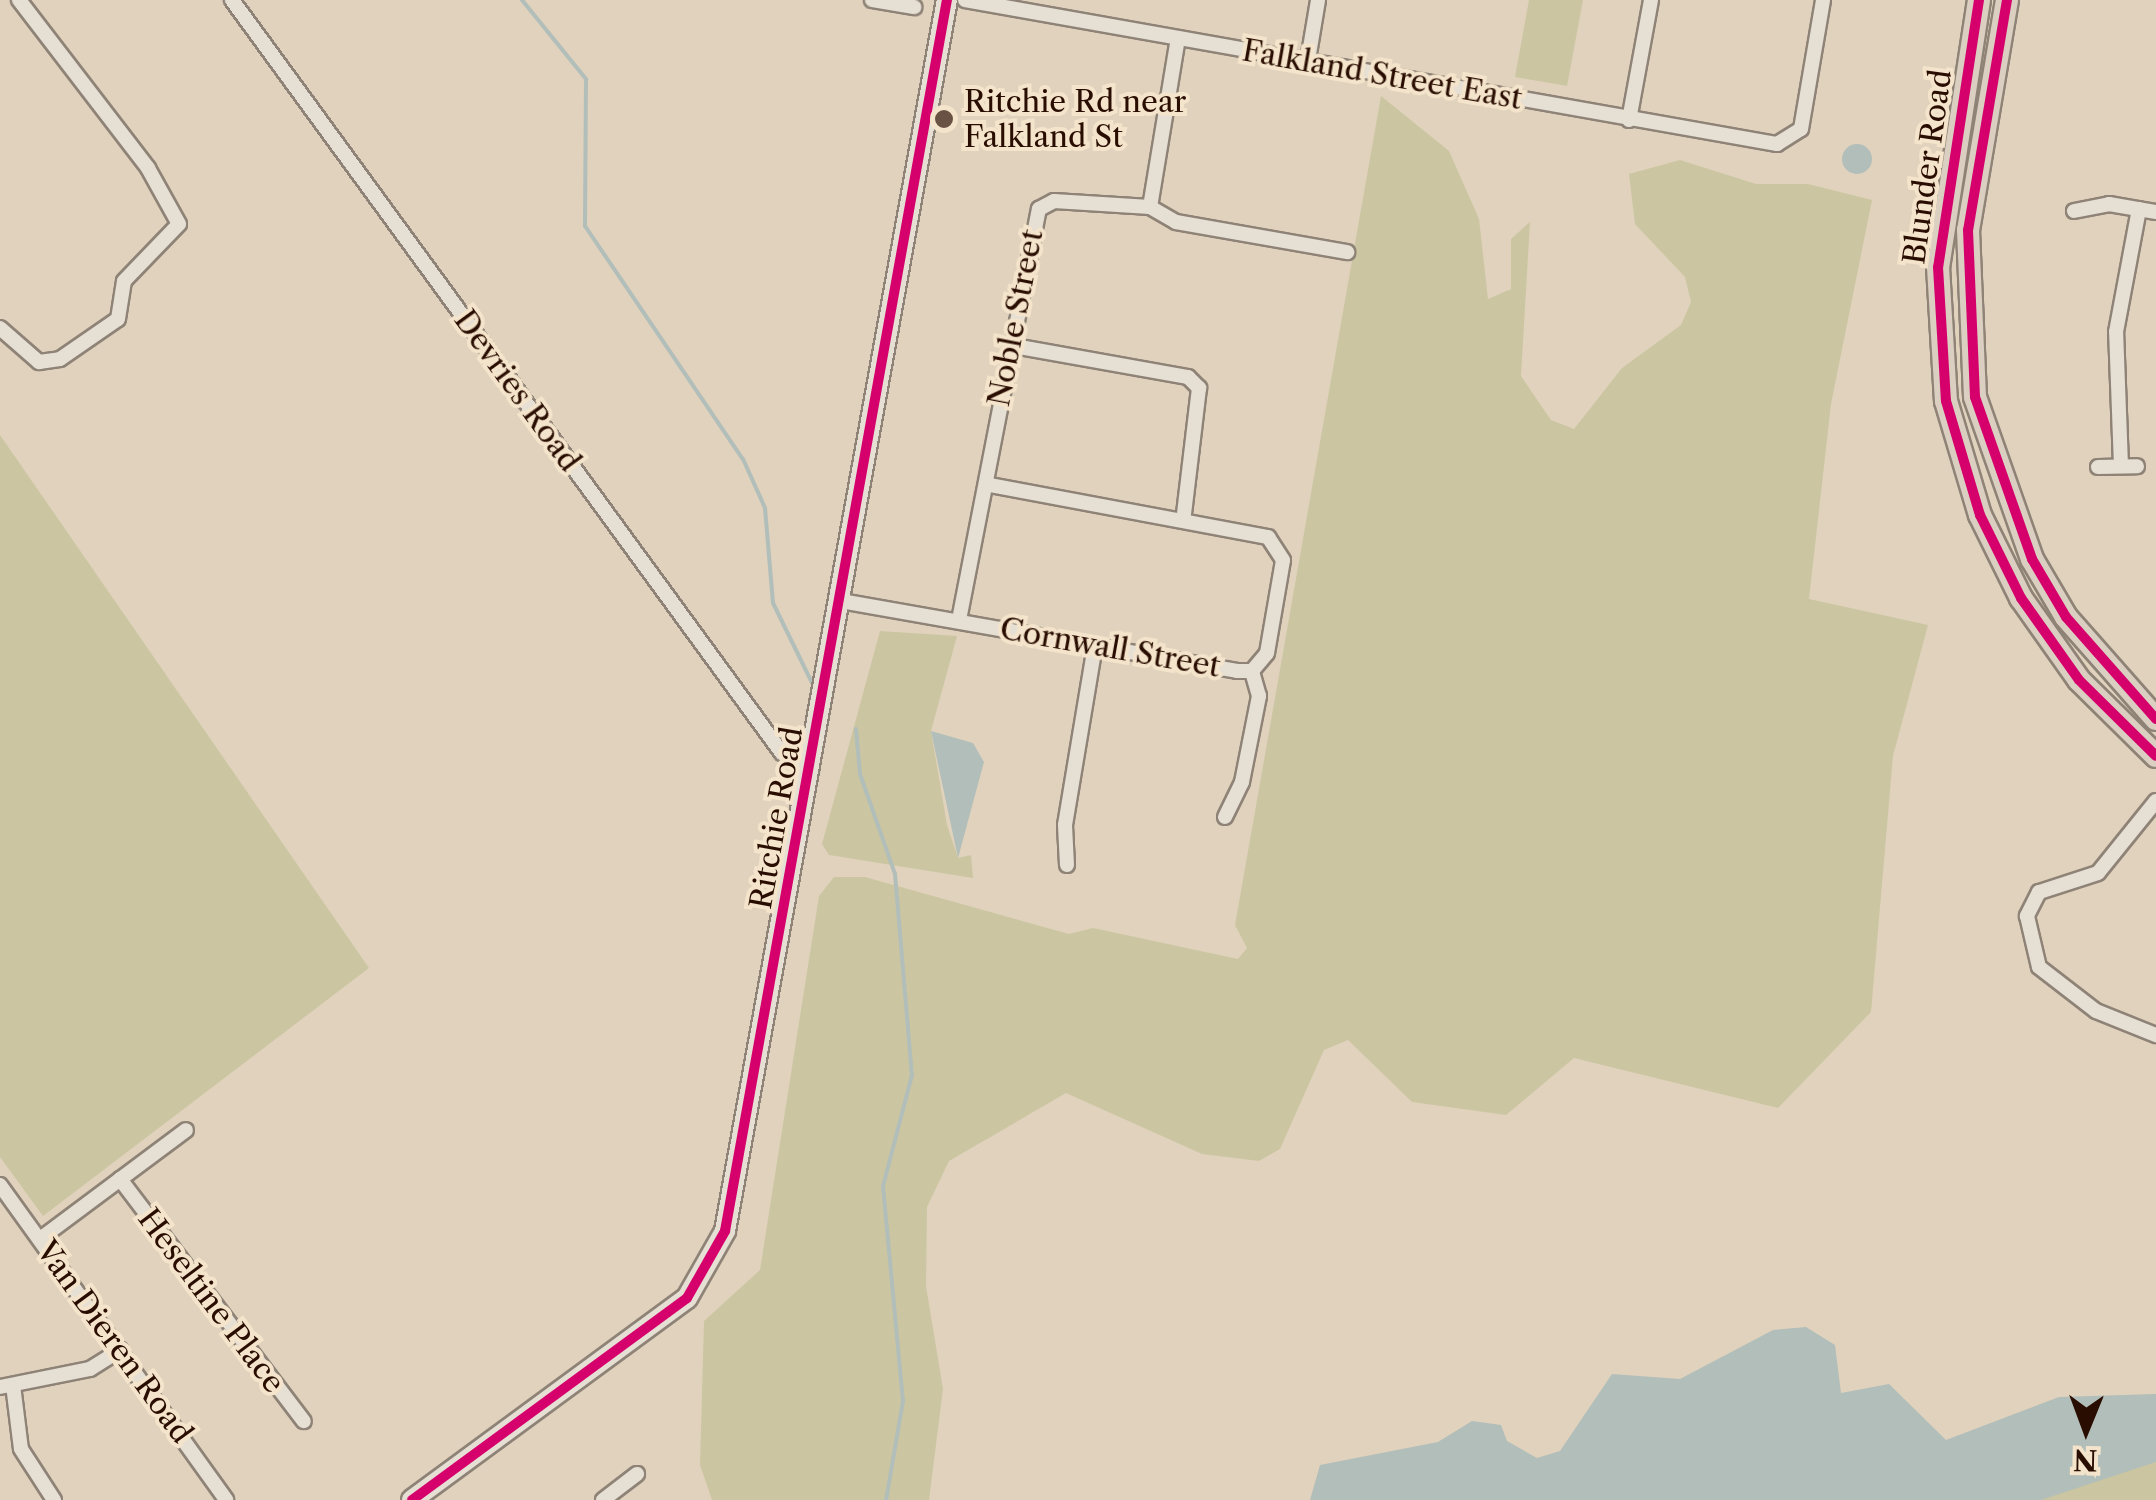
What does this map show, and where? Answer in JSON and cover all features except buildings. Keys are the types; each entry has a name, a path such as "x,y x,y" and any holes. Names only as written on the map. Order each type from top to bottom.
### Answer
{"main road":[{"name":"Blunder Road","path":"1979,0 1942,216 1946,401 1980,515 2020,598 2080,680 2156,756"},
{"name":"Blunder Road","path":"2007,0 1968,230 1975,397 2032,560 2066,617 2156,719"}],"street":[{"path":"0,328 39,362 60,360 118,319 124,281 179,224 148,168 20,0"},
{"name":"Devries Road","path":"232,0 782,753 811,771"},
{"path":"872,0 914,7"},
{"name":"Ritchie Road","path":"412,1500 656,1322 712,1265 736,1189 946,0"},
{"name":"Falkland Street East","path":"965,0 1777,144 1797,135 1823,0"},
{"path":"1308,60 1318,0"},
{"path":"1629,120 1651,0"},
{"path":"1150,207 1178,38"},
{"name":"Noble Street","path":"959,620 978,507 992,485 988,466 1038,208 1054,201 1150,207 1176,222 1347,252"},
{"path":"2098,467 2129,466 2116,332 2139,209"},
{"path":"2074,211 2156,212"},
{"path":"1014,346 1188,378 1199,388 1184,514"},
{"name":"Cornwall Street","path":"841,601 959,620 1094,651 1252,671 1267,652 1283,560 1277,544 1184,514 992,485"},
{"path":"1067,866 1064,824 1094,651"},
{"path":"1225,817 1242,782 1259,696 1252,671"},
{"path":"2156,802 2098,873 2039,892 2027,916 2039,967 2096,1011 2156,1035"},
{"path":"40,1239 186,1130"},
{"name":"Heseltine Place","path":"120,1179 304,1421"},
{"name":"Van Dieren Road","path":"0,1185 226,1500"},
{"path":"54,1500 21,1449 6,1386 90,1368 120,1350"},
{"path":"603,1500 637,1474"}],"shaded area":[{"path":"1529,0 1583,0 1567,86 1515,77"},
{"path":"1381,96 1449,151 1479,219 1488,299 1511,289 1511,239 1530,222 1521,376 1551,420 1574,429 1622,368 1681,325 1691,302 1685,277 1635,224 1629,174 1680,160 1756,184 1808,184 1872,200 1831,404 1809,599 1928,625 1893,756 1871,1012 1778,1108 1574,1058 1506,1115 1412,1102 1348,1040 1324,1050 1280,1149 1259,1161 1202,1154 1066,1093 949,1161 927,1207 926,1286 943,1389 929,1500 712,1500 700,1465 704,1321 760,1270 819,896 834,877 865,877 1069,934 1093,928 1238,959 1247,948 1235,925"},
{"path":"1857,144 1868,148 1872,159 1868,170 1857,174 1846,170 1842,159 1846,148"},
{"path":"0,435 369,968 43,1216 0,1157"},
{"path":"880,631 957,636 931,731 947,825 958,858 971,855 973,878 829,855 822,844"},
{"path":"931,731 973,743 984,762 958,858"},
{"path":"1806,1327 1835,1345 1841,1393 1889,1384 1946,1440 2059,1397 2156,1394 2156,1462 2041,1500 1310,1500 1320,1465 1438,1442 1472,1421 1501,1425 1507,1441 1537,1458 1560,1451 1612,1374 1680,1379 1773,1330"},
{"path":"2156,1458 2156,1500 2041,1500 2098,1473"}],"waterway":[{"path":"522,0 586,79 585,226 743,459 765,508 773,603 812,683"},
{"path":"856,729 860,774 895,874 912,1075 883,1186 903,1401 886,1500"}],"cycle path":[{"path":"412,1500 687,1298 725,1231 947,0"},
{"path":"1979,0 1938,267 1946,401 1980,515 2021,598 2079,680 2156,756"},
{"path":"2007,0 1968,230 1975,397 2032,559 2066,617 2156,719"}],"place":[{"name":"Ritchie Rd near Falkland St","path":"944,119"}]}
